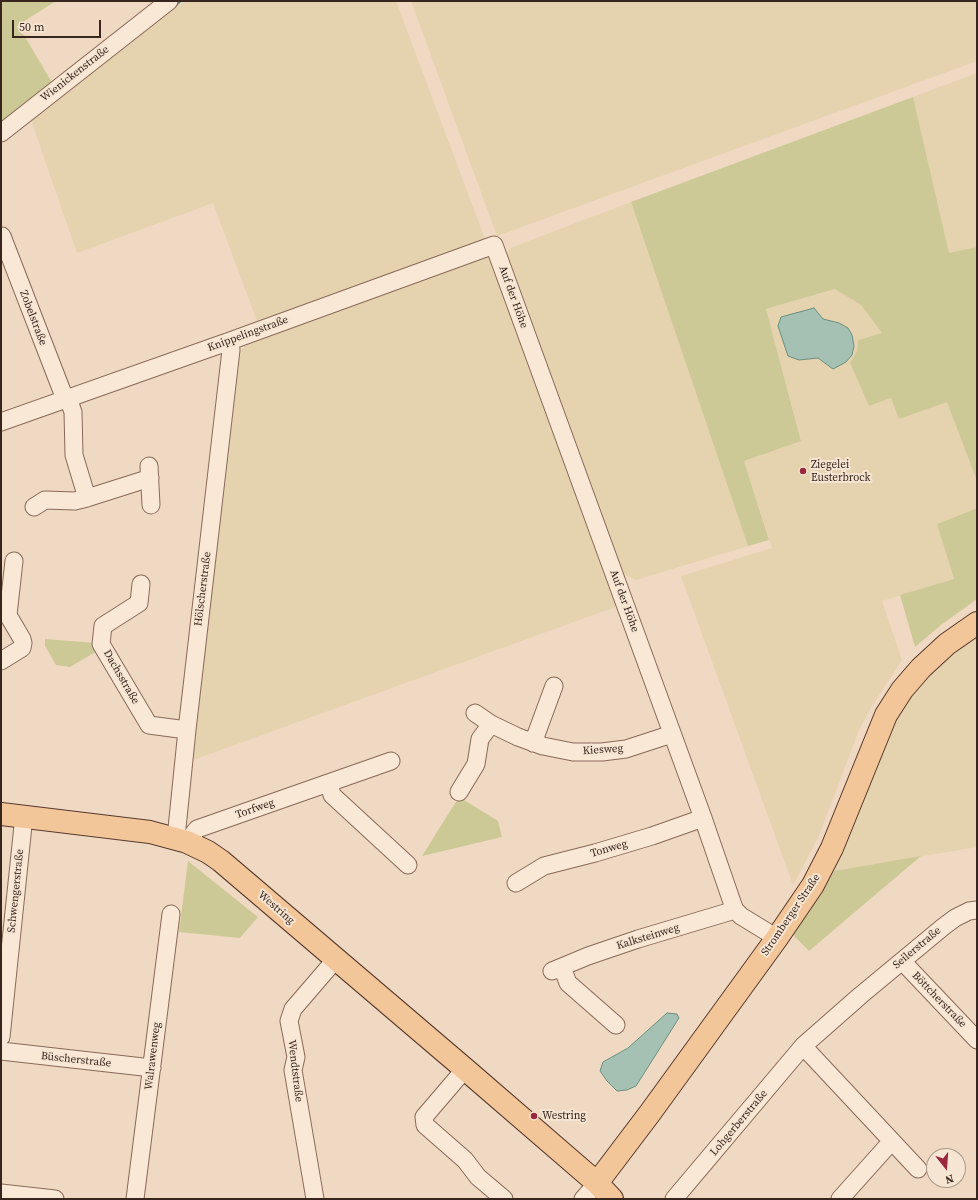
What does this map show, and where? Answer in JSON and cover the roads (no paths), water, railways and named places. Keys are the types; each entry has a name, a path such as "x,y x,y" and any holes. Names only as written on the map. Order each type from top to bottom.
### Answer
{"main road":[{"name":"Stromberger Straße","path":"590,1191 650,1113 777,938 813,885 832,848 886,715 902,690 921,668 947,644 977,623"},
{"name":"Westring","path":"1,814 123,828 182,840 208,852 221,861 465,1069 590,1191 612,1199"}],"street":[{"name":"Wienickenstraße","path":"1,133 168,1"},
{"name":"Zobelstraße","path":"2,236 66,399 73,412 74,456 88,498"},
{"name":"Knippelingstraße","path":"1,422 494,245"},
{"name":"Auf der Höhe","path":"494,245 703,818 735,910"},
{"name":"Hölscherstraße","path":"182,840 187,730 232,350 230,341"},
{"path":"34,507 45,500 75,501 88,498 149,472 151,505"},
{"path":"1,661 22,648 23,643 8,615 14,561"},
{"name":"Dachsstraße","path":"141,584 139,603 103,626 101,644 149,725 187,730"},
{"path":"533,743 554,686"},
{"name":"Kiesweg","path":"476,713 492,724 518,737 543,746 573,752 602,752 626,749 672,734"},
{"path":"459,792 476,764 480,739 492,724"},
{"name":"Torfweg","path":"182,840 197,829 391,761"},
{"path":"329,784 332,795 408,865"},
{"name":"Schwengerstraße","path":"1,1037 24,816"},
{"name":"Tonweg","path":"516,883 544,866 652,836 703,818"},
{"path":"735,910 741,916 777,938"},
{"name":"Kalksteinweg","path":"616,1025 568,983 557,969 588,956 638,939 735,910"},
{"name":"Seilerstraße","path":"861,995 955,918 969,911 977,910"},
{"name":"Walrawenweg","path":"135,1199 171,914"},
{"name":"Wendtstraße","path":"316,1199 293,1070 296,1057 289,1021 293,1009 336,959"},
{"name":"Böttcherstraße","path":"902,961 977,1040"},
{"name":"Lohgerberstraße","path":"674,1199 803,1046 861,995"},
{"path":"803,1046 891,1142 918,1169"},
{"name":"Büscherstraße","path":"1,1051 152,1068"},
{"path":"465,1069 424,1117 425,1125 465,1160 478,1177 504,1199"},
{"path":"840,1199 891,1142"},
{"path":"1,1193 55,1199"}],"waterway":[{"path":"174,6 180,1"}],"place":[{"name":"Ziegelei Eusterbrock","path":"803,471"},
{"name":"Westring","path":"534,1116"}]}
